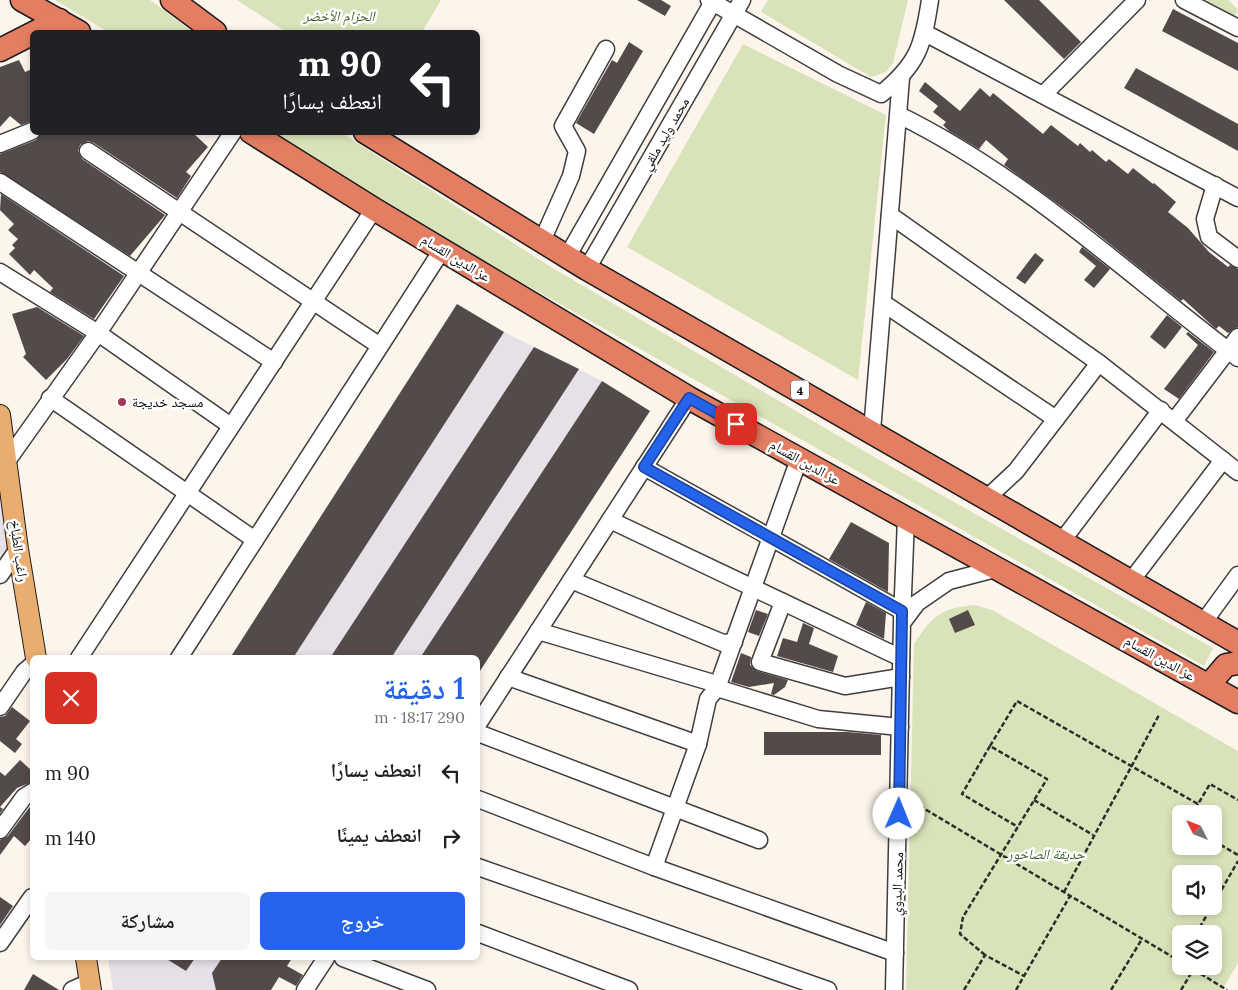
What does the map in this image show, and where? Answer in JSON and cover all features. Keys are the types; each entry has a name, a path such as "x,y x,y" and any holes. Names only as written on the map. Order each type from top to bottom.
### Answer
{"highway":[{"path":"22,0 76,30"},
{"path":"172,0 212,30"},
{"path":"39,30 59,20"},
{"path":"0,50 30,35"},
{"name":"عز الدين القسام","path":"257,135 374,209 689,398 1238,702"},
{"name":"4","path":"370,135 587,269 872,431 1238,643"},
{"path":"1209,686 1215,676 1226,665 1238,663"}],"main road":[{"name":"راغب الطباخ","path":"0,415 18,549 36,655"},
{"path":"86,960 91,986"}],"street":[{"name":"محمد وليد ملقي","path":"587,269 742,0"},
{"path":"712,1 838,74 881,94 901,78 914,63 925,33 930,0"},
{"path":"1043,95 1138,0"},
{"path":"1184,0 1238,28"},
{"name":"محمد وليد ملقي","path":"567,256 712,1"},
{"path":"925,33 1238,198"},
{"path":"542,241 571,176 577,151 563,126 606,50"},
{"path":"872,431 901,78"},
{"path":"899,115 945,138 1034,196 1233,354"},
{"path":"0,144 30,132"},
{"path":"7,460 98,333 180,213 230,135"},
{"path":"88,151 380,346"},
{"path":"0,182 274,362"},
{"path":"1215,185 1205,219 1209,237 1238,259"},
{"path":"81,655 374,209"},
{"path":"890,215 1099,363 1175,420 1238,472"},
{"path":"181,655 442,250"},
{"path":"0,272 98,333 231,426"},
{"path":"883,302 1056,419"},
{"path":"1175,420 1233,354 1238,337"},
{"path":"987,498 1016,471 1099,363"},
{"path":"50,398 255,540"},
{"path":"480,721 689,398"},
{"path":"1062,541 1161,410"},
{"path":"654,867 698,744 708,699 717,688 799,458"},
{"path":"1131,581 1223,460"},
{"path":"644,467 771,538 902,617 917,603 949,581 999,568"},
{"name":"محمد البدوي","path":"894,990 906,518"},
{"path":"610,520 901,658"},
{"path":"0,576 18,549"},
{"path":"1203,623 1238,575"},
{"path":"571,580 723,643 734,642"},
{"path":"783,602 760,662 845,686 901,677"},
{"path":"538,631 710,682 717,688 818,719 900,727"},
{"path":"0,707 24,672 30,667"},
{"path":"508,677 698,744"},
{"path":"480,734 759,840"},
{"path":"0,830 24,797 30,793"},
{"path":"480,799 654,867 895,952"},
{"path":"480,868 828,990"},
{"path":"0,943 30,900"},
{"path":"480,935 629,990"},
{"path":"305,990 325,960"},
{"path":"348,960 420,989"},
{"path":"72,990 91,986"}],"path":[{"path":"1018,827 962,794 1017,701 1198,804 1210,784 1238,800"},
{"path":"1064,892 1159,714"},
{"path":"990,746 1047,779 964,917 960,934 985,955 1024,976"},
{"path":"899,794 1172,956"},
{"path":"1034,800 1094,835"},
{"path":"1222,846 1238,855"},
{"path":"1222,889 1238,861"},
{"path":"1016,990 1070,896"},
{"path":"1111,990 1142,939"},
{"path":"964,990 985,955"},
{"path":"1180,990 1190,975"},
{"path":"1202,975 1227,990"}],"shaded area":[{"path":"457,304 504,332 602,381 650,411 480,671 480,655 232,655"},
{"path":"0,472 11,550 0,567"},
{"path":"108,960 291,960 271,990 113,990"}],"green space":[{"path":"55,0 150,0 190,30 105,30"},
{"name":"الحزام الأخضر","path":"237,0 441,0 423,30 283,30"},
{"path":"768,0 908,0 893,63 886,72 871,77 761,12"},
{"path":"1191,0 1229,0 1238,10 1232,23"},
{"path":"743,44 886,115 858,380 627,247"},
{"path":"274,135 345,135 551,267 876,458 1213,648 1204,666 446,240"},
{"name":"حديقة الصاخور","path":"975,605 992,610 1238,751 1238,963 1222,990 906,990 914,644 932,620 938,615 954,608"}],"building":[{"path":"637,0 661,0 671,6 665,16"},
{"path":"1004,0 1039,0 1081,42 1064,59"},
{"path":"1173,9 1238,43 1238,71 1162,31"},
{"path":"629,42 643,51 594,134 576,123 612,60 617,63"},
{"path":"19,60 25,72 30,70 30,122 21,125 10,116 0,127 0,67"},
{"path":"1136,68 1238,124 1238,151 1124,88"},
{"path":"925,82 960,111 980,88 990,97 993,93 1043,134 1051,125 1078,146 1080,143 1106,162 1109,159 1128,174 1133,168 1154,183 1176,202 1168,212 1188,228 1209,252 1228,267 1230,265 1238,269 1238,327 1228,333 1219,326 1216,329 1183,299 1181,301 1080,220 1004,165 1008,159 986,140 979,149 949,131 943,125 946,122 933,112 938,106 919,91"},
{"path":"40,135 195,135 208,147 186,172 191,176 177,198 94,143 88,141 80,145 78,151 82,159 165,215 130,256 0,172 0,154 36,140"},
{"path":"1,194 124,276 94,319 50,292 53,288 34,270 30,275 9,254 15,248 12,245 18,239 8,230 14,224 0,210"},
{"path":"1082,247 1110,269 1094,288 1084,280 1096,266 1079,252"},
{"path":"1035,253 1044,260 1025,284 1016,278"},
{"path":"457,304 504,332 295,655 232,655"},
{"path":"37,307 84,336 67,359 46,380 23,357 26,354 12,314"},
{"path":"1167,315 1182,327 1165,349 1150,337"},
{"path":"1188,332 1214,352 1179,399 1164,389 1198,345 1186,334"},
{"path":"534,347 579,369 393,655 332,655"},
{"path":"602,381 650,411 480,671 480,655 422,655"},
{"path":"851,522 889,543 888,592 829,559"},
{"path":"866,602 886,613 884,639 856,625"},
{"path":"756,610 768,614 759,636 748,632"},
{"path":"968,610 975,625 955,633 949,619"},
{"path":"803,623 814,628 809,644 838,656 833,672 777,656 783,638 797,642"},
{"path":"741,653 751,657 750,665 757,671 788,680 785,687 774,695 771,694 774,683 749,687 731,682"},
{"path":"12,707 30,721 16,739 22,744 15,753 0,741 0,717 5,716"},
{"path":"764,732 848,732 881,735 881,755 764,755"},
{"path":"20,760 30,769 30,783 17,788 0,807 0,772 5,776"},
{"path":"30,807 30,840 25,846 14,836 0,855 0,840 8,836"},
{"path":"0,897 13,906 0,925"},
{"path":"168,960 194,960 186,971"},
{"path":"221,960 291,960 287,966 303,975 296,986 279,977 271,990 216,990 212,973"},
{"path":"33,974 59,990 24,990"}],"place":[{"name":"مسجد خديجة","path":"122,402"}],"route":[{"path":"736,424 689,398 644,467 902,611 899,814"}]}
